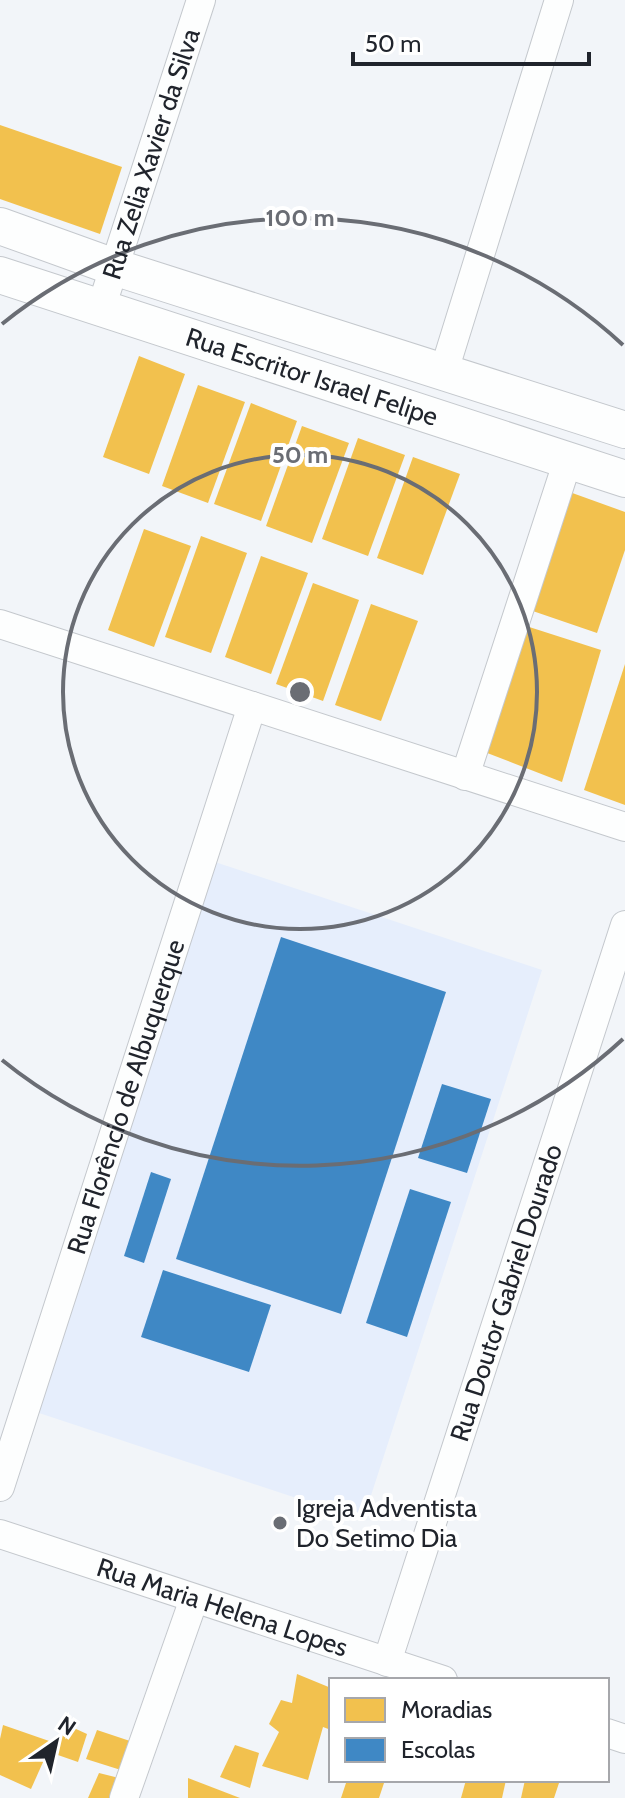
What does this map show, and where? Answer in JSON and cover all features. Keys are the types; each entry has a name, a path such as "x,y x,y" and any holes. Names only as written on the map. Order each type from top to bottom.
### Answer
{"street":[{"name":"Rua Zelia Xavier da Silva","path":"101,308 201,0"},
{"path":"444,371 559,0"},
{"name":"Rua Escritor Israel Felipe","path":"0,226 114,267 625,430"},
{"name":"Rua Escritor Israel Felipe","path":"0,275 625,479"},
{"path":"465,776 568,460"},
{"path":"0,624 625,827"},
{"name":"Rua Florêncio de Albuquerque","path":"0,1487 252,706"},
{"name":"Rua Doutor Gabriel Dourado","path":"387,1662 625,925"},
{"name":"Rua Maria Helena Lopes","path":"0,1534 437,1678"},
{"path":"124,1798 194,1599"}],"shaded area":[{"path":"212,861 542,970 363,1520 33,1411"}],"building: Moradias":[{"path":"0,125 122,167 100,234 0,199"},
{"path":"139,356 185,374 149,474 103,457"},
{"path":"198,385 245,402 208,503 162,486"},
{"path":"251,403 297,421 261,521 214,504"},
{"path":"302,426 349,443 312,543 266,526"},
{"path":"358,438 405,455 368,556 322,539"},
{"path":"413,457 460,474 423,575 377,558"},
{"path":"564,490 625,512 625,550 597,633 524,608"},
{"path":"144,529 191,546 154,647 108,630"},
{"path":"201,536 247,553 211,653 165,637"},
{"path":"261,556 308,573 271,674 225,657"},
{"path":"313,583 359,600 323,701 276,684"},
{"path":"371,604 418,621 381,721 335,705"},
{"path":"523,625 601,650 562,782 482,751"},
{"path":"625,664 625,805 584,790"},
{"path":"297,1674 329,1687 329,1729 323,1727 308,1780 262,1766 279,1732 269,1724 281,1700 292,1703"},
{"path":"63,1723 87,1734 78,1762 55,1754"},
{"path":"3,1725 52,1742 31,1789 0,1775"},
{"path":"97,1730 133,1742 124,1771 86,1759"},
{"path":"235,1745 259,1753 250,1788 220,1777"},
{"path":"99,1773 119,1778 112,1798 88,1798"},
{"path":"188,1778 240,1798 188,1798"},
{"path":"346,1782 384,1782 379,1798 341,1798"},
{"path":"465,1782 506,1782 502,1798 461,1798"},
{"path":"525,1782 559,1782 554,1798 521,1798"}],"building: Escolas":[{"path":"281,937 446,992 341,1314 176,1259"},
{"path":"442,1084 491,1099 467,1173 418,1158"},
{"path":"151,1172 171,1179 144,1263 124,1256"},
{"path":"410,1189 451,1202 407,1337 366,1323"},
{"path":"163,1270 271,1305 249,1372 141,1337"}],"place":[{"name":"Igreja Adventista Do Setimo Dia","path":"280,1523"}]}
